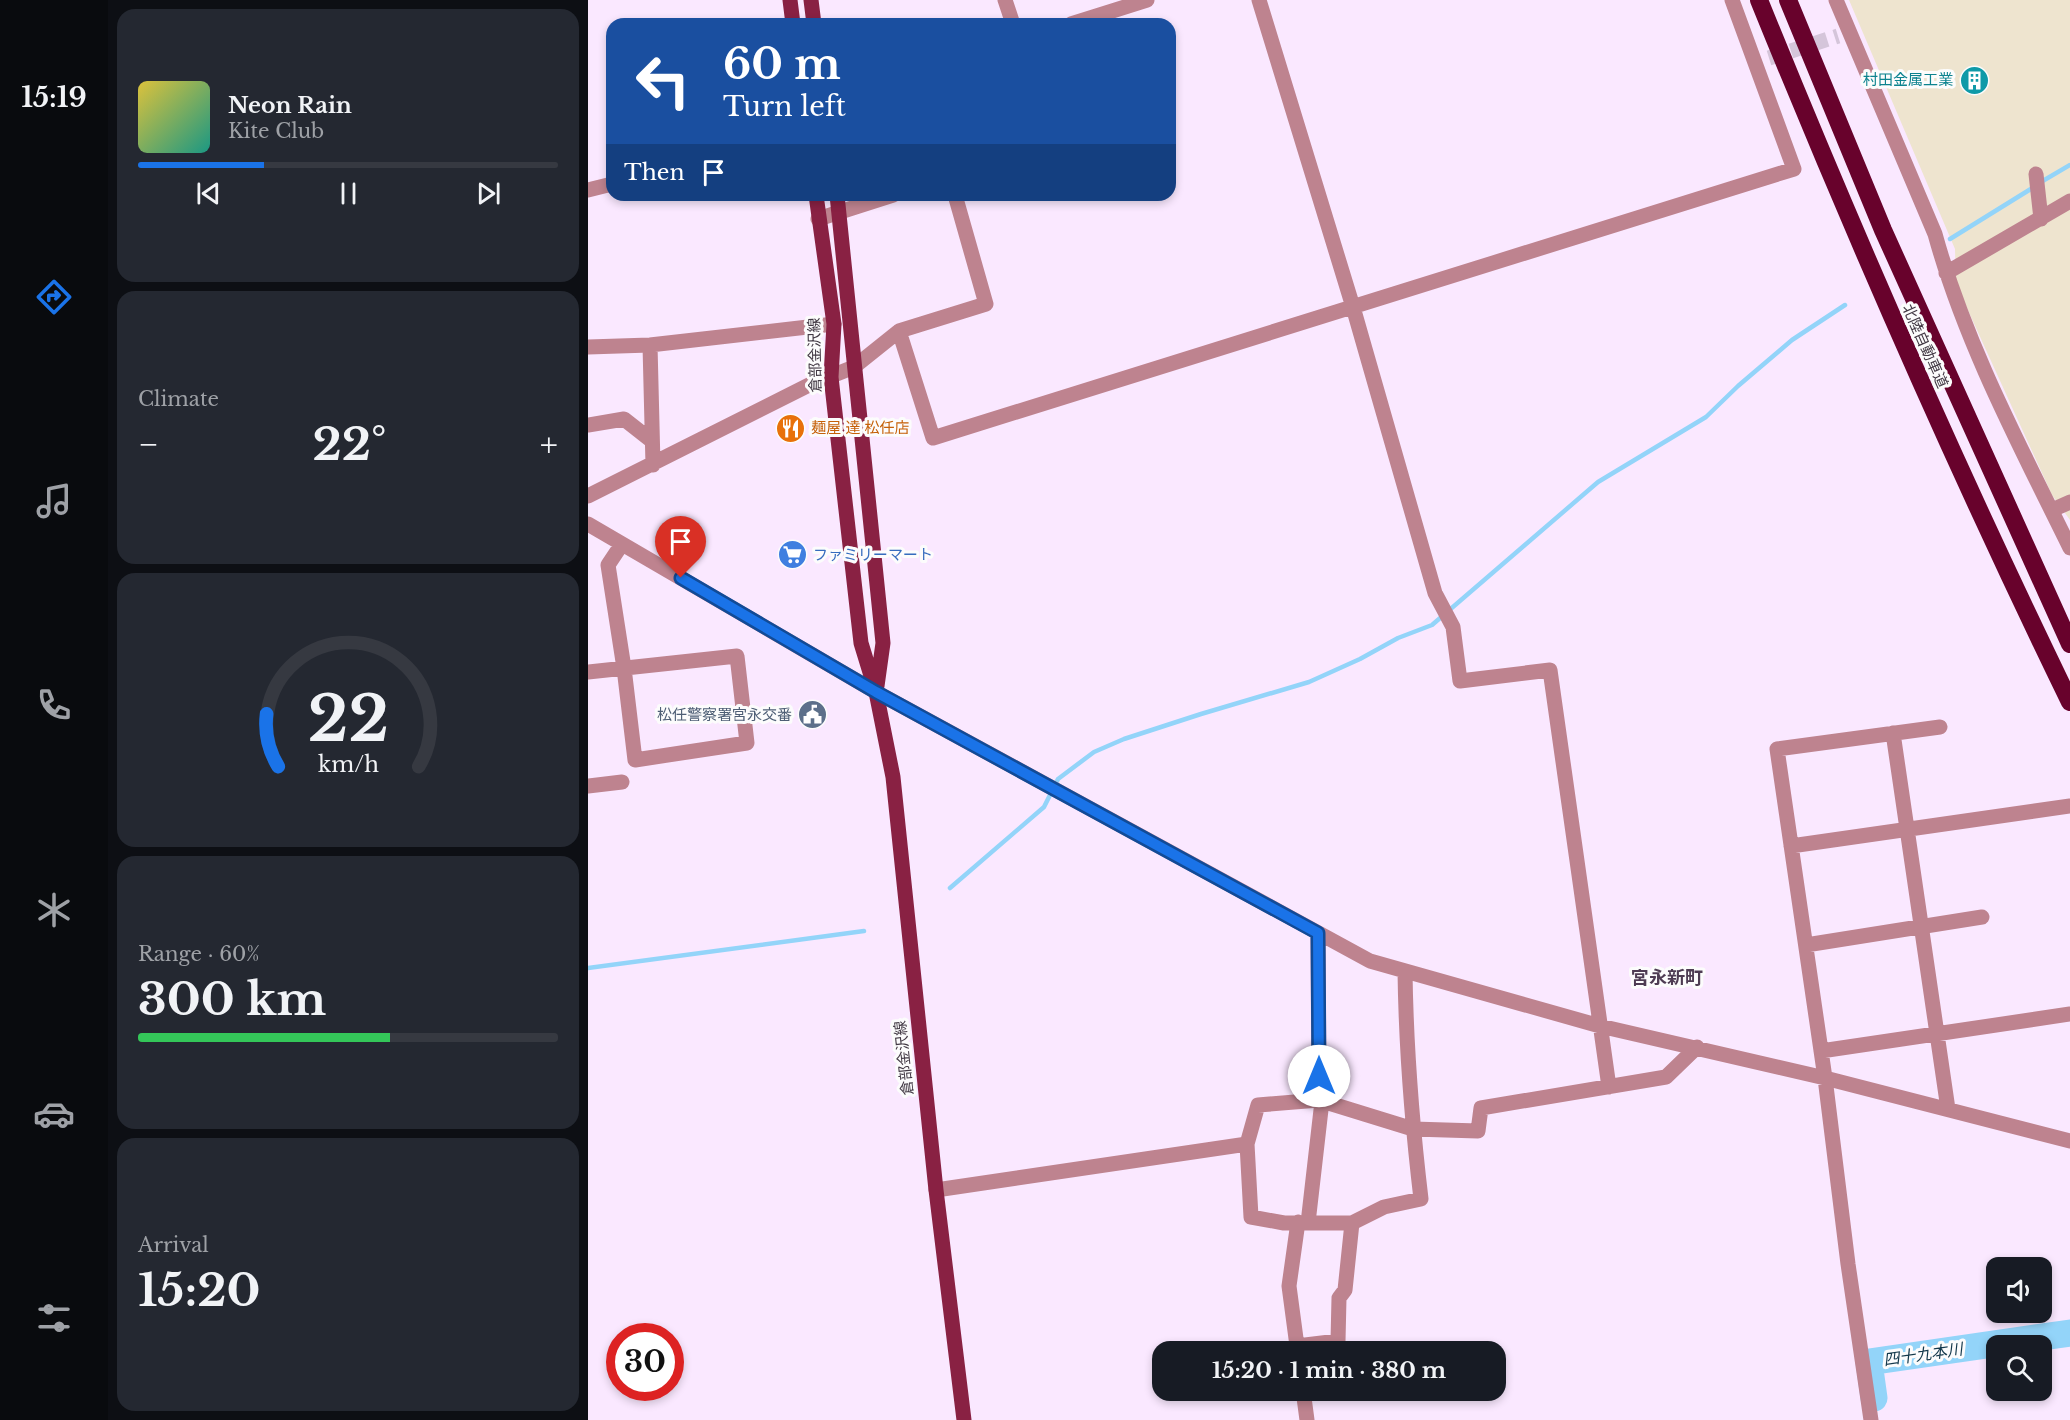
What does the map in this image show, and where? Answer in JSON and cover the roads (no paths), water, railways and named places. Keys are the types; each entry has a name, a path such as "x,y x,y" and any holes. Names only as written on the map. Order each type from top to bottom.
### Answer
{"highway":[{"name":"北陸自動車道","path":"1759,0 1927,396 2070,702"},
{"name":"北陸自動車道","path":"1788,0 1888,241 2070,644"}],"main road":[{"path":"790,0 793,18"},
{"path":"811,0 813,18"},
{"name":"倉部金沢線","path":"816,201 834,324 831,377 861,643 876,692 893,777 936,1190 964,1420"},
{"name":"倉部金沢線","path":"838,201 883,643 876,692"}],"street":[{"path":"1005,0 1010,18"},
{"path":"1090,18 1147,0"},
{"path":"1258,0 1353,307 1435,593 1453,627 1460,681 1550,670 1609,1087"},
{"path":"898,332 933,438 1794,169 1762,60 1732,0"},
{"path":"1836,0 1843,34 1935,234 1946,273 1994,390 2070,548"},
{"path":"2036,174 2040,213"},
{"path":"588,190 606,186"},
{"path":"818,219 874,201"},
{"path":"588,496 654,465 809,385 854,367 898,332 986,304 957,201"},
{"path":"1946,273 2040,213 2070,201"},
{"path":"588,347 650,345 834,324"},
{"path":"650,345 654,465"},
{"path":"588,425 624,419 652,441"},
{"path":"2052,510 2070,502"},
{"path":"588,524 876,692 1370,961 1600,1026 1697,1047 2066,1138"},
{"path":"588,672 624,668 737,656 747,743 635,760 624,668 608,565 622,544"},
{"path":"1871,1420 1848,1264 1825,1078 1777,749 1940,727"},
{"path":"1893,733 1948,1109"},
{"path":"588,786 622,782"},
{"path":"1791,846 2070,806"},
{"path":"1806,945 1982,917"},
{"path":"1296,1341 1289,1286 1303,1222 1321,1100 1318,933"},
{"path":"1405,971 1406,1032 1413,1129 1421,1199 1384,1207 1352,1223 1284,1222 1251,1217 1247,1144 1258,1105 1321,1100 1413,1129 1478,1131 1481,1108 1666,1077 1697,1047"},
{"path":"1821,1051 2070,1014"},
{"path":"936,1190 1247,1144"},
{"path":"1338,1341 1339,1298 1345,1290 1352,1223"},
{"path":"1304,1401 1307,1420"}],"waterway":[{"path":"2041,182 2070,165"},
{"path":"1950,239 2034,187"},
{"path":"950,888 1044,807 1058,779 1094,752 1124,739 1309,682 1360,659 1398,638 1432,625 1598,482 1706,417 1792,340 1845,305"},
{"path":"588,968 864,931"},
{"name":"四十九本川","path":"1874,1398 1869,1362 2070,1333"}],"tunnel":[{"path":"1769,58 1838,36"}],"place":[{"name":"村田金属工業","path":"1974,80"},
{"name":"麺屋 達 松任店","path":"790,428"},
{"name":"ファミリーマート","path":"792,555"},
{"name":"松任警察署宮永交番","path":"813,715"}],"district":[{"name":"宮永新町","path":"1667,978"}]}
